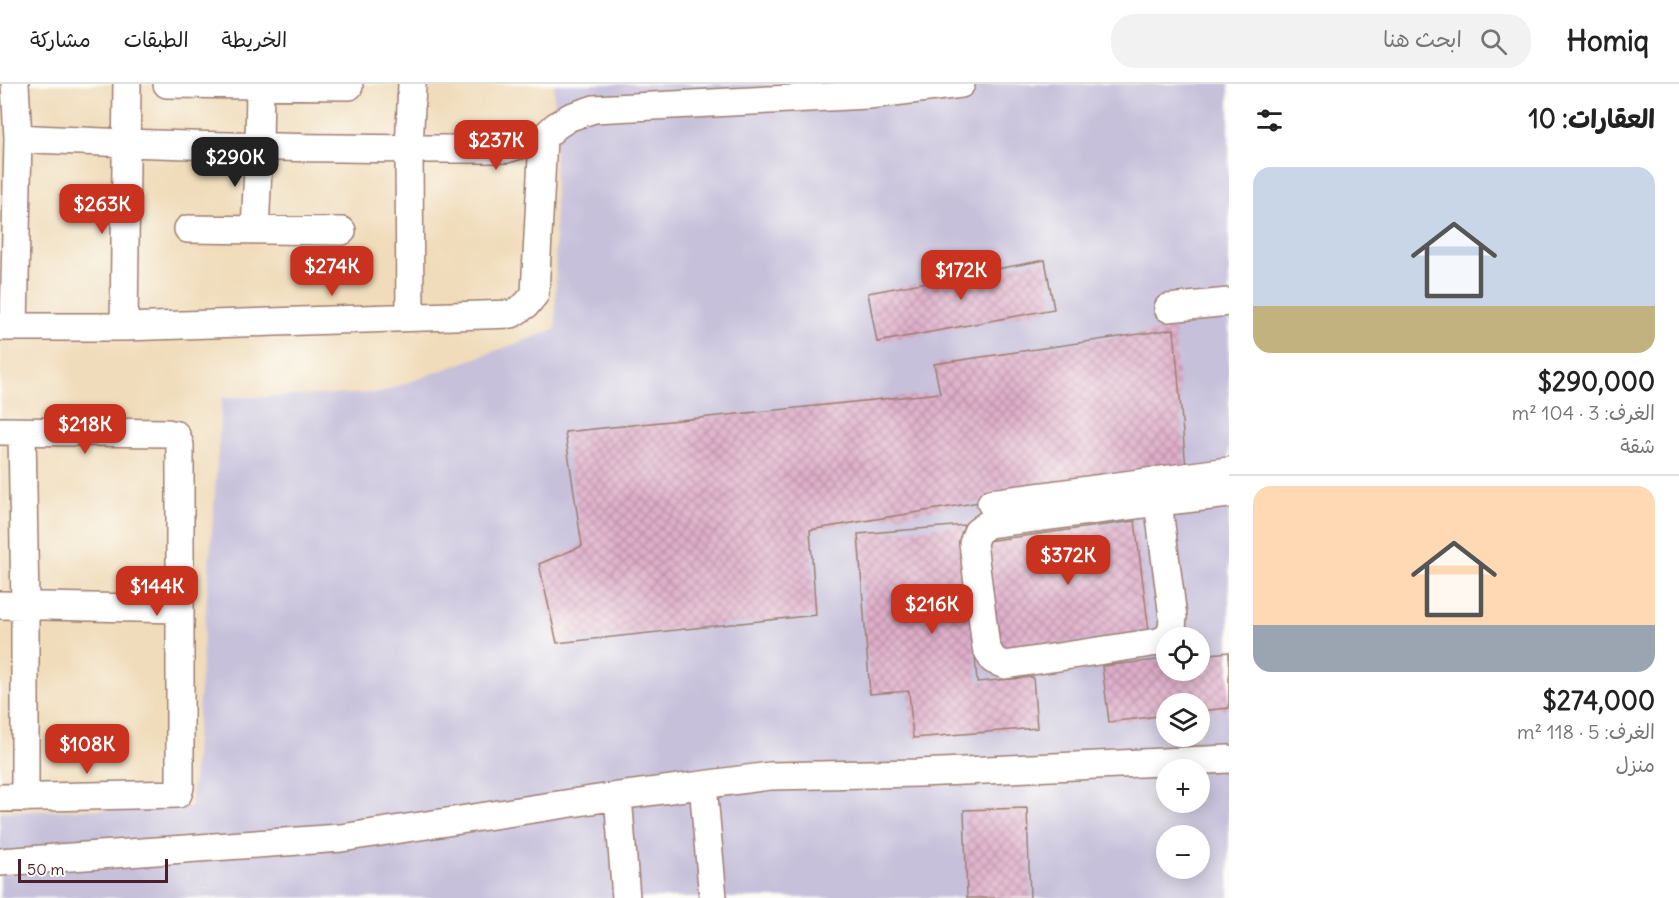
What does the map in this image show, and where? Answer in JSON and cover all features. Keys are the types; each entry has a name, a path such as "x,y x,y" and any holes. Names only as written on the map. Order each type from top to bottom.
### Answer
{"street":[{"path":"15,84 18,138 7,327 123,327 512,314 526,305 535,294 543,138"},
{"path":"123,327 127,84"},
{"path":"167,84 349,86"},
{"path":"410,317 409,149 412,84"},
{"path":"18,138 260,148 506,149 543,138 570,117 594,109 868,95 961,84"},
{"path":"255,230 260,148 260,85"},
{"path":"188,230 342,231"},
{"path":"1168,308 1229,302"},
{"path":"11,432 167,433 176,435 180,445 180,787 178,794 171,796 12,798 11,432"},
{"path":"991,503 1229,471"},
{"path":"1156,642 1005,665 993,660 986,647 973,543 977,532 988,524 1229,494"},
{"path":"1158,502 1173,617 1172,627"},
{"path":"13,605 180,609"},
{"path":"0,862 341,838 618,796 770,776 919,773 1229,759"},
{"path":"703,785 713,898"},
{"path":"618,796 626,898"}],"shaded area":[{"path":"554,84 1229,84 1229,898 0,898 0,812 191,807 222,398 379,393 556,329"}],"building":[{"path":"1045,260 1054,309 877,342 868,293"},
{"path":"1174,329 1186,468 810,530 816,615 557,643 539,564 582,546 565,432 940,393 934,364"},
{"path":"1135,521 1149,631 1001,652 986,541"},
{"path":"965,525 977,682 1033,677 1037,728 913,738 909,691 870,694 858,534"},
{"path":"1229,652 1229,708 1210,710 1210,693 1156,693 1156,716 1109,722 1102,666 1156,660 1156,681 1210,681 1210,654"},
{"path":"1027,808 1030,898 967,898 964,810"}]}
